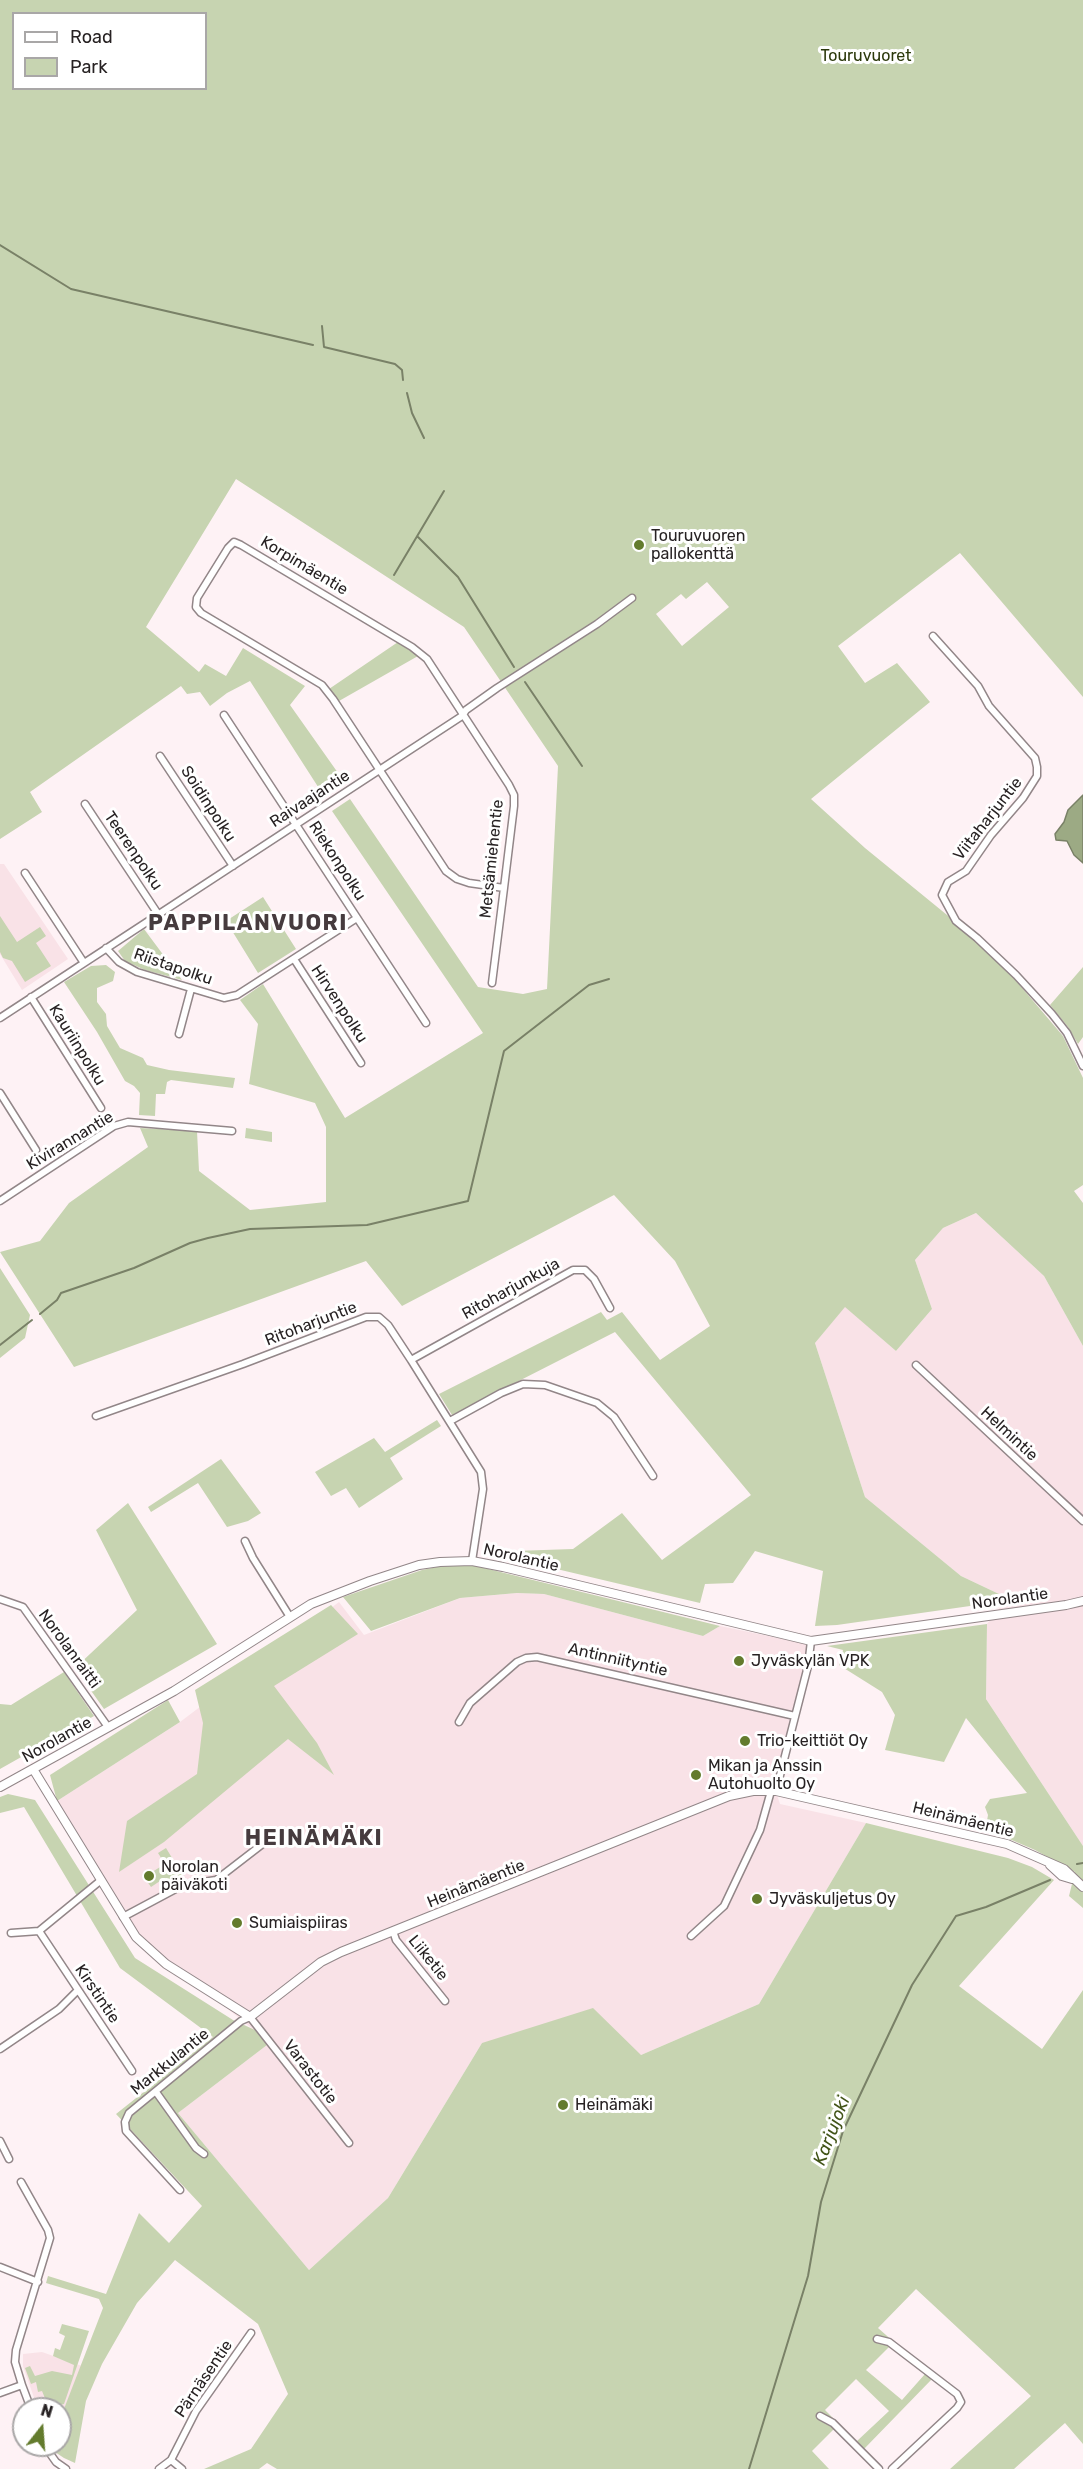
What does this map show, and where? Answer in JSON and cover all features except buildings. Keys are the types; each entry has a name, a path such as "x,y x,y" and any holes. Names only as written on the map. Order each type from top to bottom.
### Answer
{"street":[{"name":"Korpimäentie","path":"380,770 322,686 201,613 196,606 197,598 234,542 241,544 412,647 427,659 462,716"},
{"name":"Raivaajantie","path":"0,1018 462,716 466,710 497,688 632,598"},
{"name":"Viitaharjuntie","path":"933,636 978,686 989,706 1035,759 1038,767 1037,776 1023,798 991,835 966,871 948,882 942,896 956,921 1016,975 1052,1014 1067,1033 1083,1066"},
{"name":"Riekonpolku","path":"224,715 426,1023"},
{"name":"Metsämiehentie","path":"462,716 474,730 514,795 492,983"},
{"name":"Soidinpolku","path":"160,756 233,866"},
{"path":"380,770 446,871 457,879 469,883 504,888"},
{"name":"Teerenpolku","path":"85,804 158,914"},
{"path":"25,873 84,963"},
{"name":"Riistapolku","path":"106,948 119,962 137,972 224,998 237,995 357,918"},
{"name":"Hirvenpolku","path":"294,959 362,1064"},
{"path":"179,1034 191,989"},
{"name":"Kauriinpolku","path":"31,997 101,1108"},
{"path":"0,1093 36,1150"},
{"name":"Kivirannantie","path":"0,1201 114,1126 128,1122 232,1131"},
{"name":"Ritoharjunkuja","path":"411,1360 573,1270 585,1270 590,1274 610,1308"},
{"name":"Ritoharjuntie","path":"96,1416 366,1317 379,1317 411,1360 479,1467 483,1489 472,1561"},
{"name":"Helmintie","path":"916,1365 1083,1521"},
{"path":"450,1421 501,1393 523,1384 545,1385 597,1403 614,1417 653,1476"},
{"path":"244,1541 290,1617"},
{"name":"Norolantie","path":"0,1787 174,1691 290,1617 340,1591 419,1565 472,1561 811,1641 1083,1601"},
{"name":"Norolanraitti","path":"0,1599 23,1607 108,1727"},
{"path":"691,1936 724,1906 760,1830 774,1791 795,1716 808,1666 811,1641"},
{"name":"Antinniityntie","path":"459,1722 470,1703 517,1662 537,1657 795,1716"},
{"path":"33,1769 136,1937 154,1956 250,2017"},
{"name":"Heinämäentie","path":"250,2017 321,1962 729,1796 753,1791 774,1791 990,1839 1023,1850 1083,1887"},
{"path":"123,1917 183,1885 216,1880 273,1836"},
{"path":"12,1933 39,1931 100,1881"},
{"name":"Kirstintie","path":"39,1931 132,2071"},
{"name":"Liiketie","path":"393,1932 396,1940 445,2001"},
{"path":"0,2049 59,2009 78,1990"},
{"name":"Markkulantie","path":"180,2190 126,2131 125,2122 129,2113 241,2021 250,2017"},
{"name":"Varastotie","path":"250,2017 349,2143"},
{"path":"156,2092 196,2148 204,2154"},
{"path":"0,2141 9,2159"},
{"path":"21,2182 48,2230 50,2238 16,2350 15,2362 26,2397"},
{"path":"0,2267 38,2282"},
{"name":"Pärnäsentie","path":"159,2469 171,2460 196,2410 251,2332"},
{"path":"877,2339 890,2342 957,2394 961,2402 892,2469"},
{"path":"0,2393 22,2385"},
{"path":"820,2416 833,2423 879,2469"},
{"path":"52,2457 66,2469"},
{"path":"171,2460 183,2469"}],"shaded area":[{"path":"1083,795 1083,863 1074,855 1067,841 1056,840 1055,834 1064,822 1068,810"},
{"path":"0,864 4,864 68,959 22,990 0,954"},
{"path":"976,1213 1044,1276 1083,1346 1083,1846 986,1699 987,1624 1005,1601 999,1594 961,1576 865,1497 815,1343 845,1306 896,1351 932,1309 915,1260 943,1228"},
{"path":"517,1593 544,1594 703,1636 720,1626 807,1644 806,1664 775,1789 780,1804 866,1823 759,2004 641,2055 482,2043 388,2198 309,2270 178,2113 267,2045 254,2030 158,1953 141,1937 128,1915 188,1884 186,1880 125,1911 57,1801 180,1722 339,1602 364,1635 460,1598"},
{"path":"42,2352 82,2366 69,2397 34,2397 23,2366 23,2354"}],"green space":[{"name":"Touruvuoret","path":"0,0 1083,0 1083,697 960,553 838,646 865,683 897,663 930,702 811,799 865,848 963,928 1012,976 1063,1036 1083,1078 1083,1185 1074,1191 1083,1203 1083,1346 1044,1276 976,1213 943,1228 915,1260 932,1309 896,1351 845,1307 815,1343 865,1497 961,1576 999,1594 1005,1601 837,1625 815,1626 823,1571 755,1551 733,1583 705,1584 700,1603 485,1552 573,1549 622,1513 662,1560 751,1495 615,1332 452,1415 439,1394 601,1312 607,1320 622,1312 660,1360 710,1326 675,1261 614,1195 402,1306 366,1261 74,1367 0,1252 40,1241 69,1203 148,1147 140,1128 197,1131 199,1171 250,1210 326,1202 326,1127 315,1103 249,1084 258,1024 240,1000 263,984 345,1118 483,1033 332,811 350,799 478,987 523,994 547,989 558,766 464,627 236,479 146,627 199,672 205,664 226,676 243,648 305,686 290,705 343,780 322,793 250,681 227,693 210,706 200,692 187,694 181,686 30,792 42,812 0,839","holes":["707,582 729,607 682,646 656,614 681,594 686,599"]},
{"path":"398,642 418,656 339,701 329,689"},
{"path":"263,897 296,949 258,973 226,921"},
{"path":"0,916 17,942 40,927 46,936 36,943 51,966 25,982 12,961 3,958 0,952"},
{"path":"144,929 182,980 145,970 125,961 118,951"},
{"path":"106,965 115,972 113,981 97,988 97,1002 106,1014 107,1026 120,1048 143,1058 147,1065 235,1078 233,1088 171,1080 167,1082 165,1094 156,1094 155,1116 139,1115 140,1093 125,1081 97,1032 64,982 91,966"},
{"path":"1083,967 1083,1037 1078,1044 1050,1005"},
{"path":"246,1128 272,1132 272,1142 245,1138"},
{"path":"0,1268 30,1315 25,1338 0,1358"},
{"path":"437,1420 441,1426 390,1458 403,1479 359,1508 346,1488 331,1496 315,1472 374,1438 385,1452"},
{"path":"221,1459 261,1513 248,1521 227,1527 198,1483 151,1512 148,1507"},
{"path":"128,1503 217,1644 104,1709 75,1668 137,1610 96,1530"},
{"path":"472,1565 720,1626 703,1636 544,1594 517,1593 460,1598 371,1631 343,1597 422,1570 442,1566"},
{"path":"331,1605 358,1634 274,1686 317,1743 334,1775 288,1739 164,1842 119,1872 127,1821 197,1774 203,1723 195,1690"},
{"path":"987,1624 986,1699 1083,1846 1083,1908 1069,1896 1075,1872 1035,1850 1007,1838 985,1832 988,1815 985,1807 990,1799 1027,1793 966,1718 944,1762 885,1750 895,1715 882,1692 839,1665 843,1650 827,1646"},
{"path":"64,1672 94,1716 0,1769 0,1704 11,1705"},
{"path":"168,1700 180,1722 57,1801 50,1775"},
{"path":"8,1794 35,1800 135,1958 233,2020 255,2030 267,2045 178,2113 309,2270 388,2198 482,2043 593,2008 641,2055 759,2004 866,1823 1008,1858 1032,1867 1054,1880 959,1986 1042,2049 1083,1990 1083,2444 1065,2423 1014,2469 950,2469 1031,2396 916,2289 878,2328 894,2342 866,2370 902,2400 925,2374 932,2379 864,2449 857,2441 889,2411 856,2379 825,2410 839,2424 812,2451 829,2469 277,2469 267,2463 259,2469 204,2469 251,2449 288,2394 258,2324 175,2260 137,2303 102,2364 86,2401 75,2463 64,2458 62,2457 72,2457 72,2397 69,2397 103,2308 99,2299 46,2283 48,2276 106,2294 139,2213 169,2243 202,2206 116,2114 213,2037 120,1968 24,1807 0,1813 0,1797"},
{"path":"166,1848 183,1876 165,1886 160,1881 151,1887 144,1877 165,1864 158,1853"},
{"path":"62,2324 89,2331 66,2397 44,2397 42,2391 38,2392 36,2382 31,2384 25,2368 30,2366 35,2376 52,2371 72,2375 74,2365 53,2356 55,2348 60,2350 65,2336 59,2333"}],"waterway":[{"path":"0,245 71,289 313,345"},
{"path":"322,326 324,347 395,364 402,370 403,380"},
{"path":"407,393 412,413 424,438"},
{"path":"394,575 444,491"},
{"path":"418,537 458,577 514,667"},
{"path":"525,682 582,766"},
{"path":"40,1314 57,1300 61,1293 134,1268 190,1243 208,1238 250,1229 367,1225 468,1201 504,1051 589,985 609,979"},
{"path":"0,1345 32,1320"},
{"name":"Karjujoki","path":"1077,1864 1083,1863"},
{"name":"Karjujoki","path":"749,2469 808,2276 821,2202 843,2131 912,1985 956,1916 986,1907 1050,1880"}],"place":[{"name":"Touruvuoren pallokenttä","path":"639,545"},
{"name":"Jyväskylän VPK","path":"739,1661"},
{"name":"Trio-keittiöt Oy","path":"745,1741"},
{"name":"Mikan ja Anssin Autohuolto Oy","path":"696,1775"},
{"name":"Norolan päiväkoti","path":"149,1876"},
{"name":"Jyväskuljetus Oy","path":"757,1899"},
{"name":"Sumiaispiiras","path":"237,1923"},
{"name":"Heinämäki","path":"563,2105"}],"district":[{"name":"PAPPILANVUORI","path":"248,924"},
{"name":"HEINÄMÄKI","path":"314,1839"}]}
